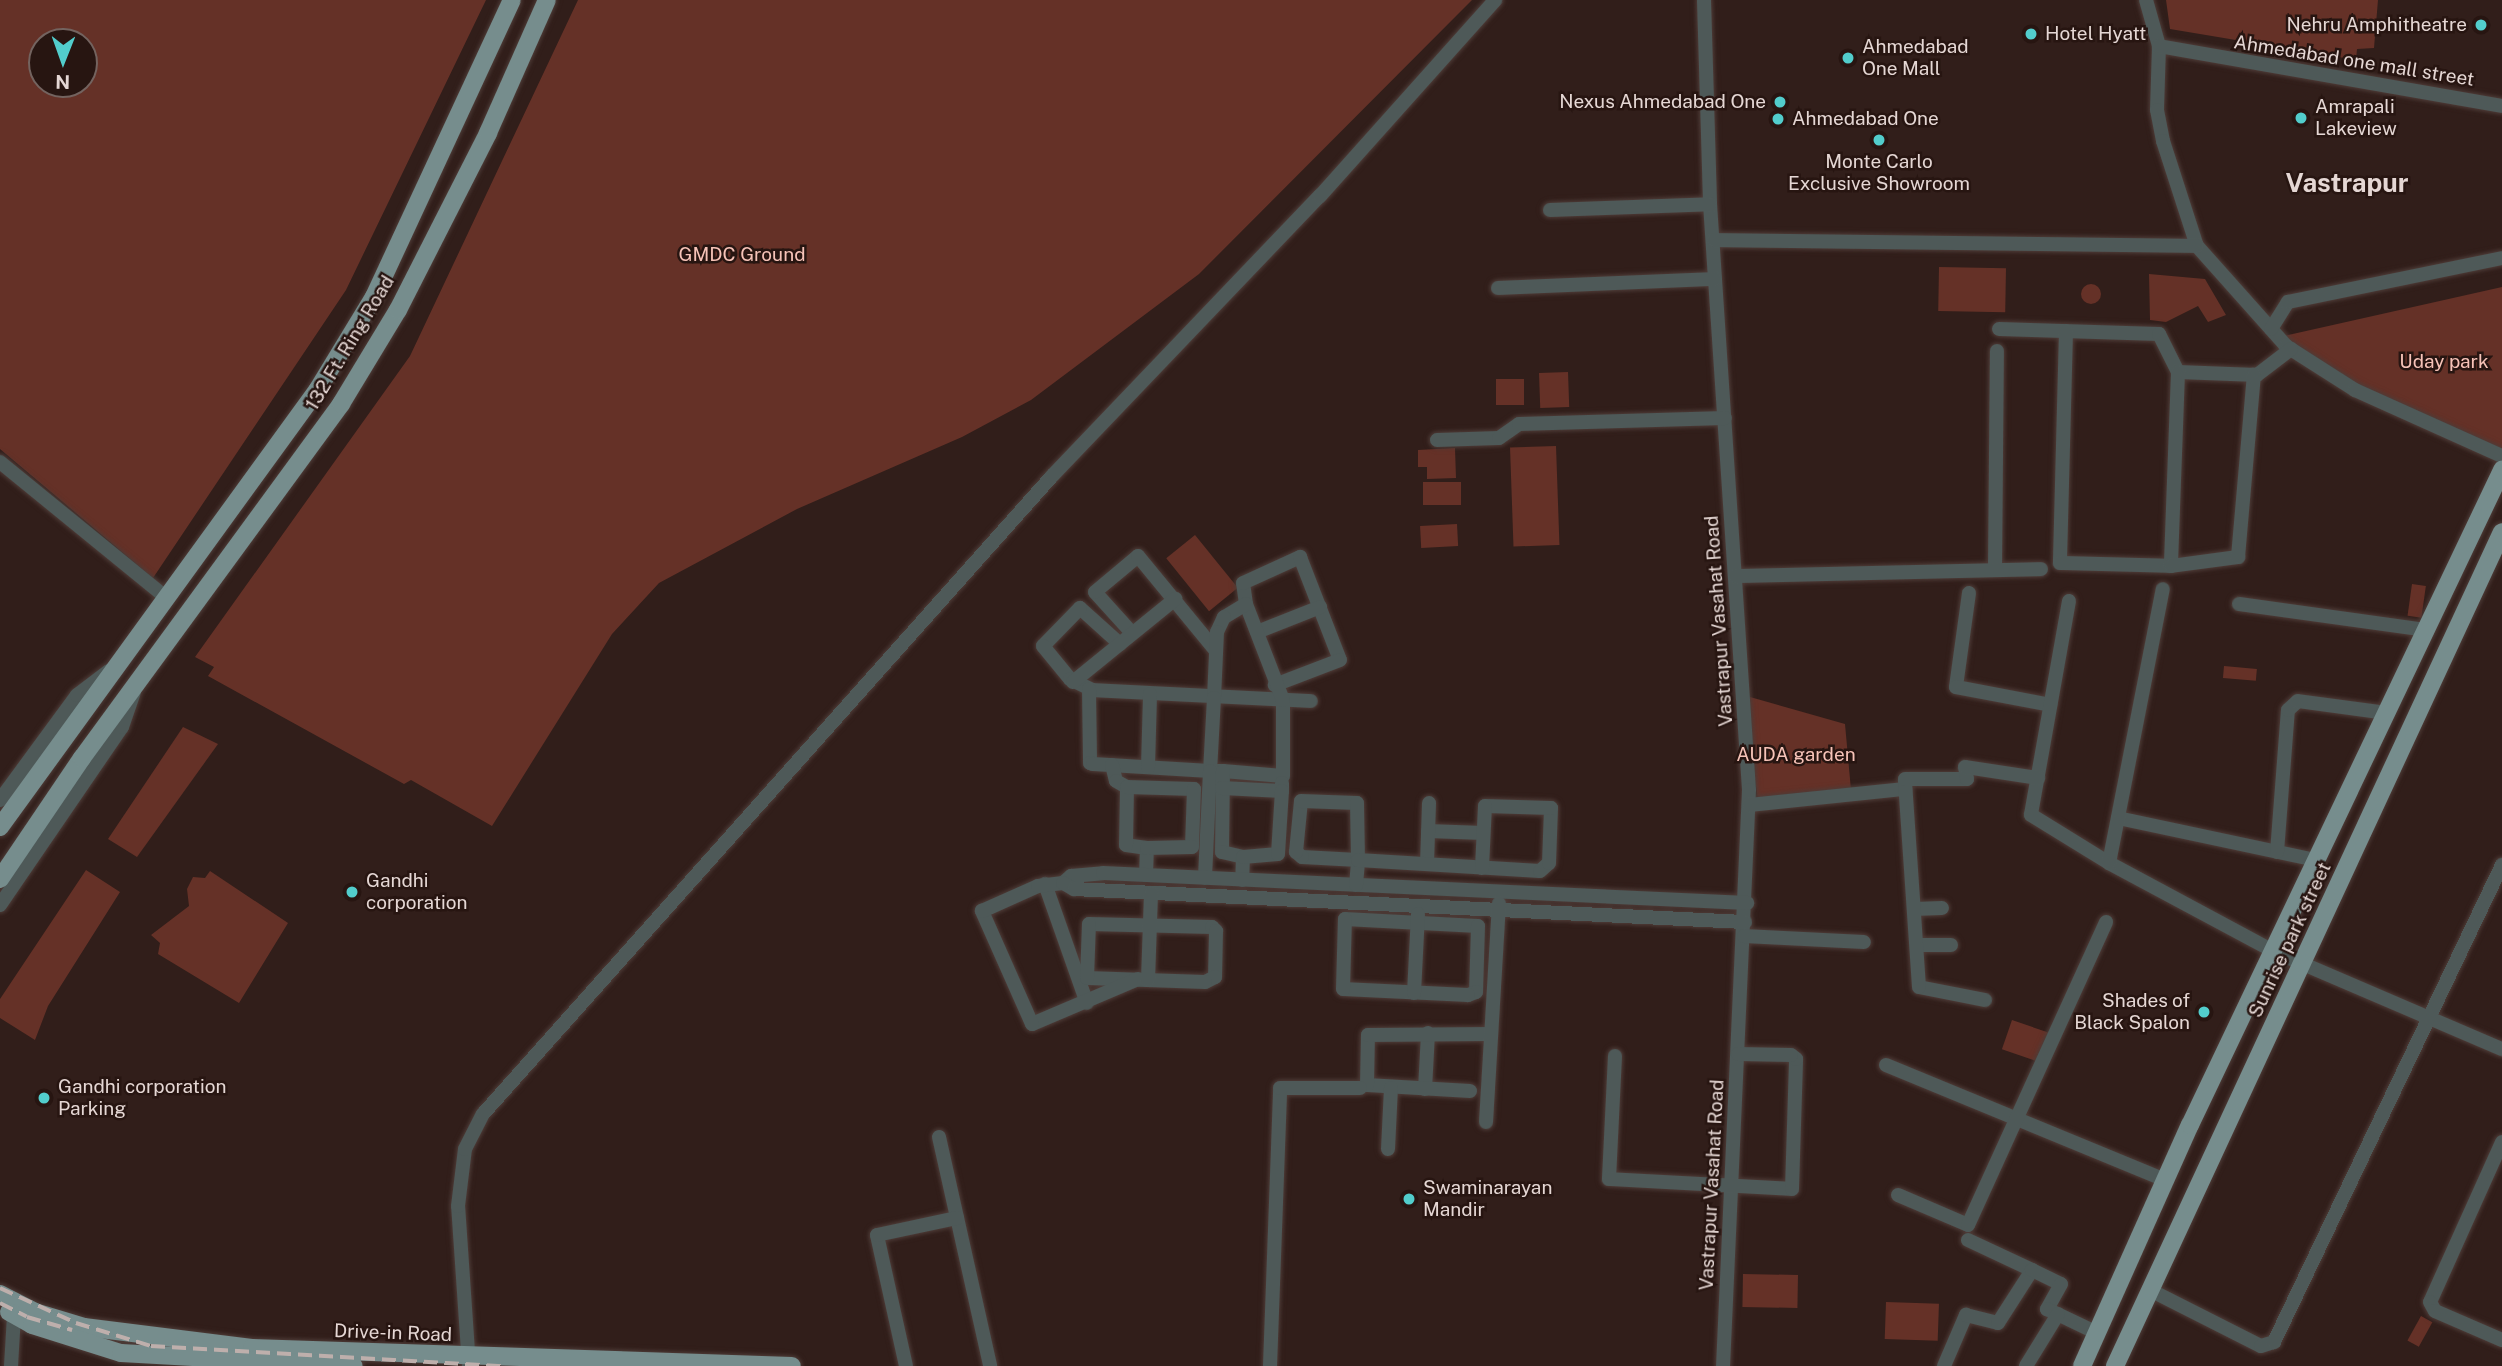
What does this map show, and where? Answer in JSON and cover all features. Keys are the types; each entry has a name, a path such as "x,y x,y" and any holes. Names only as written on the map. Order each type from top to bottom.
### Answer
{"main road":[{"name":"132 Ft. Ring Road","path":"0,827 304,411 374,297 512,0"},
{"name":"132 Ft. Ring Road","path":"0,879 82,758 281,491 391,321 488,133 547,0"},
{"path":"2082,1366 2165,1180 2502,470"},
{"name":"Sunrise park street","path":"2115,1366 2502,532"},
{"name":"Drive-in Road","path":"0,1294 35,1312 84,1327 251,1348 467,1361 792,1366"},
{"name":"Drive-in Road","path":"7,1311 121,1353 151,1361 354,1366"}],"street":[{"path":"467,1361 458,1206 465,1149 483,1114 1052,475 1320,196 1495,0"},
{"name":"Vastrapur Vasahat Road","path":"1704,0 1710,204 1749,804 1747,903 1723,1366"},
{"path":"2146,0 2159,46 2157,110 2197,246 2291,349 2355,390 2502,456"},
{"name":"Ahmedabad one mall street","path":"2159,46 2502,106"},
{"path":"1550,211 1710,204"},
{"path":"1714,240 2197,246"},
{"path":"2270,329 2288,302 2502,258"},
{"path":"1499,288 1715,279"},
{"path":"1999,329 2159,334 2178,372 2171,566"},
{"path":"2066,331 2060,563 2171,566 2238,557 2254,375"},
{"path":"2178,372 2254,375 2291,349"},
{"path":"1995,570 1997,351"},
{"path":"1437,440 1499,438 1519,424 1725,418"},
{"path":"0,462 167,598"},
{"path":"1217,771 1222,788 1222,852 1242,857 1278,854 1283,776 1283,700 1275,685 1246,604 1243,583 1298,555 1340,660 1275,685"},
{"path":"1132,634 1095,592 1135,556 1141,557 1216,651"},
{"path":"1735,576 2041,569"},
{"path":"2109,863 2164,589"},
{"path":"1969,593 1956,687 2050,705"},
{"path":"1073,682 1175,598"},
{"path":"2069,600 2031,815 2109,863 2273,951 2502,1049"},
{"path":"1205,878 1217,771 1214,698 1216,651 1221,621 1246,604"},
{"path":"2239,604 2427,631"},
{"path":"1257,632 1320,607"},
{"path":"1120,644 1078,609 1043,646 1073,682 1089,689 1214,698 1311,701"},
{"path":"0,800 77,695 121,661"},
{"path":"0,905 122,727 140,678"},
{"path":"1089,689 1088,759 1093,764 1283,776"},
{"path":"1148,767 1150,694"},
{"path":"2277,852 2288,710 2298,701 2387,713"},
{"path":"1112,765 1116,781 1127,786 1195,790 1192,847 1147,848 1126,845 1127,786"},
{"path":"1985,1000 1919,987 1905,779 1967,779 1965,767 2038,778"},
{"path":"1222,788 1282,791"},
{"path":"1749,804 1905,789"},
{"path":"1356,885 1358,860 1357,803 1299,803 1294,847 1298,856 1358,860 1427,864 1482,868 1548,868 1552,812 1547,806 1488,804 1483,833 1482,868"},
{"path":"1427,864 1430,803"},
{"path":"2118,818 2316,860"},
{"path":"1428,831 1483,833"},
{"path":"1146,875 1147,848"},
{"path":"1242,857 1242,880"},
{"path":"2150,1290 2269,1347 2431,1018 2502,865"},
{"path":"1063,883 1071,876 1146,875 1747,903"},
{"path":"1143,980 1041,1023 1029,1022 982,914 985,907 1045,884 1063,883 1074,890 1151,893 1357,911 1499,911 1745,929 1864,942"},
{"path":"1045,884 1087,1003"},
{"path":"1486,1122 1500,891"},
{"path":"1143,980 1151,893"},
{"path":"1914,909 1942,908"},
{"path":"1357,911 1344,920 1343,989 1413,993 1476,992 1480,929 1474,924 1418,913"},
{"path":"1413,993 1418,913"},
{"path":"1898,1195 1968,1225 2106,922"},
{"path":"1150,925 1215,929 1215,977 1205,982 1087,978 1087,926 1150,925"},
{"path":"1917,946 1951,945"},
{"path":"1425,1088 1428,1033"},
{"path":"1470,1091 1391,1088 1365,1084 1368,1035 1491,1034"},
{"path":"1615,1056 1609,1179 1785,1191 1794,1182 1796,1059 1791,1055 1738,1054"},
{"path":"1886,1065 2165,1180"},
{"path":"1270,1366 1280,1088 1360,1088"},
{"path":"1388,1149 1391,1088"},
{"path":"939,1137 990,1366"},
{"path":"2502,1142 2430,1302 2435,1311 2502,1340"},
{"path":"906,1366 877,1235 957,1219"},
{"path":"1968,1240 2061,1284 2047,1309 2095,1332"},
{"path":"1944,1366 1966,1315 1998,1323 2032,1270"},
{"path":"7,1311 11,1366"},
{"path":"2026,1366 2058,1314"},
{"path":"142,1333 151,1361"},
{"path":"176,1337 182,1362"}],"green space":[{"path":"0,0 486,0 346,290 153,578 0,449"},
{"name":"GMDC Ground","path":"578,0 1472,0 1199,274 1031,400 962,437 797,509 659,583 612,634 492,826 411,780 404,784 208,676 214,667 195,657 410,356"},
{"path":"2166,0 2378,0 2374,48 2357,49 2356,60 2170,29"},
{"path":"1939,267 2006,268 2005,312 1938,311"},
{"path":"2149,274 2205,279 2226,315 2208,322 2198,306 2166,322 2150,320"},
{"path":"2091,284 2098,287 2101,294 2098,301 2091,304 2084,301 2081,294 2084,287"},
{"name":"Uday park","path":"2502,287 2502,453 2358,387 2279,337"},
{"path":"1568,372 1569,407 1540,408 1539,373"},
{"path":"1496,379 1524,379 1524,405 1496,405"},
{"path":"1556,446 1559,545 1513,547 1510,448"},
{"path":"1455,448 1456,478 1427,479 1427,467 1418,467 1418,450"},
{"path":"1423,482 1461,482 1461,505 1423,505"},
{"path":"1457,524 1458,546 1421,548 1420,526"},
{"path":"1195,535 1238,588 1209,611 1166,558"},
{"path":"2412,584 2426,586 2421,618 2408,616"},
{"path":"2224,666 2257,669 2256,681 2223,678"},
{"name":"AUDA garden","path":"1743,695 1845,724 1851,790 1759,807"},
{"path":"183,727 218,744 137,857 108,839"},
{"path":"86,870 120,892 48,1006 35,1040 0,1018 0,999"},
{"path":"210,871 288,923 239,1003 158,954 160,943 151,935 189,906 187,889 193,877 205,878"},
{"path":"2012,1020 2050,1033 2040,1062 2002,1049"},
{"path":"1743,1274 1798,1275 1797,1308 1742,1307"},
{"path":"1886,1302 1939,1304 1938,1341 1885,1339"},
{"path":"2421,1316 2432,1322 2419,1347 2407,1340"}],"railway":[{"path":"0,1288 76,1323 151,1346 502,1366"},
{"path":"0,1303 27,1317 72,1330"}],"place":[{"name":"Nehru Amphitheatre","path":"2481,25"},
{"name":"Hotel Hyatt","path":"2031,34"},
{"name":"Ahmedabad One Mall","path":"1848,58"},
{"name":"Nexus Ahmedabad One","path":"1780,102"},
{"name":"Amrapali Lakeview","path":"2301,118"},
{"name":"Ahmedabad One","path":"1778,119"},
{"name":"Monte Carlo Exclusive Showroom","path":"1879,140"},
{"name":"Gandhi corporation","path":"352,892"},
{"name":"Shades of Black Spalon","path":"2204,1012"},
{"name":"Gandhi corporation Parking","path":"44,1098"},
{"name":"Swaminarayan Mandir","path":"1409,1199"}],"district":[{"name":"Vastrapur","path":"2347,183"}]}
